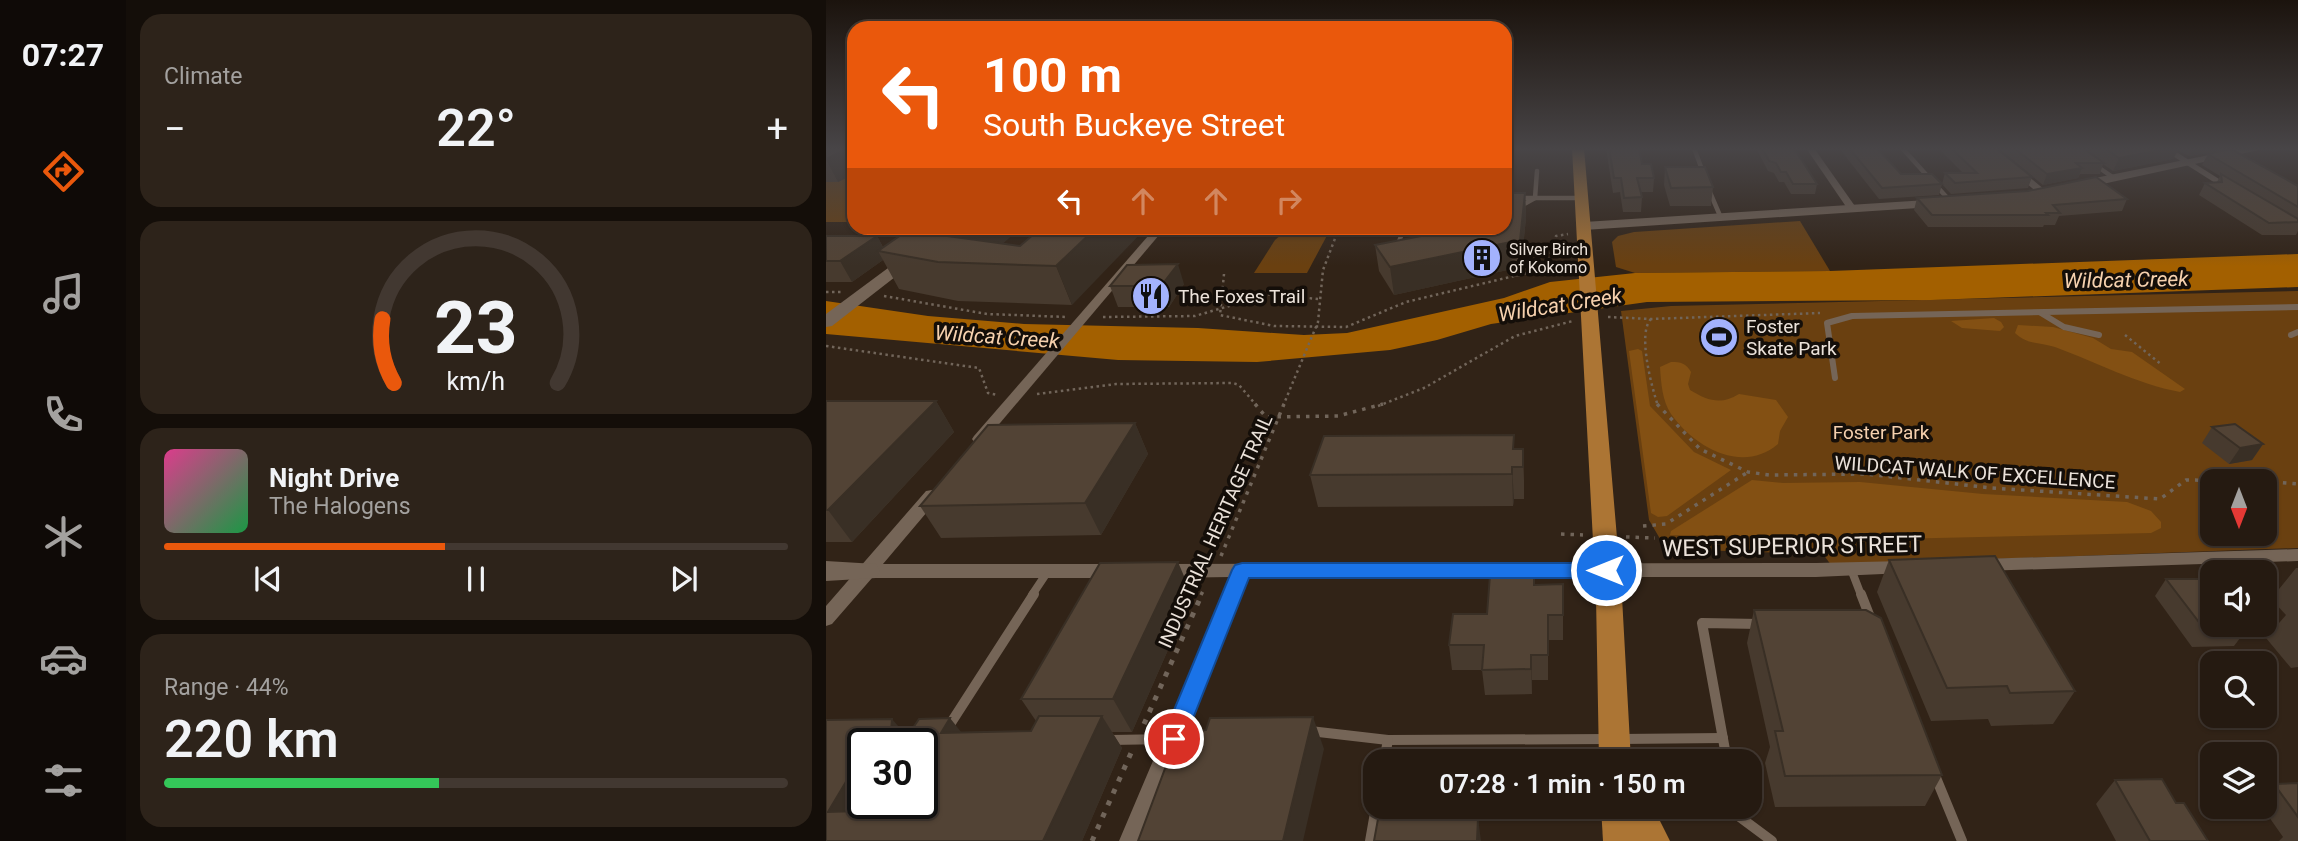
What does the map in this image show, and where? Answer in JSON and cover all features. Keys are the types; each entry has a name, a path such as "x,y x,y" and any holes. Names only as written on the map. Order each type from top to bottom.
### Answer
{"main road":[{"path":"1581,187 1592,323 1615,749"},
{"path":"2023,196 2068,187"},
{"path":"1584,226 1958,202"},
{"path":"826,321 942,235"},
{"path":"826,571 867,571"},
{"path":"1619,819 1620,841"},
{"path":"1641,819 1653,841"}],"street":[{"path":"1837,187 1852,209"},
{"path":"2050,187 2054,190"},
{"path":"2227,187 2243,197"},
{"path":"965,456 1035,375 1079,318 1154,235"},
{"path":"826,619 939,486"},
{"path":"1956,566 2298,555"},
{"name":"WEST SUPERIOR STREET","path":"867,571 1917,567"},
{"path":"1131,841 1179,738 1242,570"}],"lane":[{"path":"1512,208 1525,206 1535,198 1536,187"},
{"path":"1709,187 1721,218"},
{"path":"1943,187 1958,202"},
{"path":"1512,198 1582,198"},
{"path":"1392,260 1401,235"},
{"path":"1835,378 1827,323 1852,316 2298,307"},
{"path":"2041,313 2064,327 2099,335"},
{"path":"1850,569 1876,631"},
{"path":"941,744 1048,570"},
{"path":"1725,749 1702,623 1770,624"},
{"path":"1293,732 1316,731 1388,740 1592,749"},
{"path":"1097,740 1179,738"},
{"path":"1624,749 1723,738"},
{"path":"1386,749 1388,740"},
{"path":"1932,767 1962,841"},
{"path":"1370,841 1374,819"},
{"path":"1743,819 1772,841"}],"path":[{"path":"1224,274 1218,309 1220,315 1266,325 1346,327 1406,302 1539,270 1549,258 1556,236 1562,234"},
{"name":"INDUSTRIAL HERITAGE TRAIL","path":"1091,841 1212,570 1226,547 1281,417 1318,322 1322,308 1319,299 1326,255 1337,241 1338,235"},
{"path":"1099,317 1186,316 1269,294 1319,299"},
{"path":"861,295 987,314 1079,318"},
{"name":"WILDCAT WALK OF EXCELLENCE","path":"1027,394 1049,395 1116,384 1233,383 1239,385 1262,415 1338,416 1371,409 1424,388 1515,336 1592,323 1651,319 1646,324 1644,339 1657,405 1700,449 1748,472 1769,475 1866,474 1992,488 2161,499 2186,480 2200,480"},
{"path":"2125,335 2162,365"},
{"path":"826,346 979,369 988,393 1009,394"},
{"path":"1643,526 1667,524 1748,472"},
{"name":"WILDCAT WALK OF EXCELLENCE","path":"2277,482 2298,484"}],"green space":[{"path":"826,187 847,187 847,222 826,222"},
{"path":"1800,221 1830,271 1635,273 1616,267 1612,242 1618,236 1634,232"},
{"path":"1281,235 1327,235 1307,273 1254,273"},
{"name":"Foster Park","path":"2298,291 2298,548 1831,565 1823,554 1666,549 1649,520 1621,311 1671,306"}],"shaded area":[{"path":"1994,318 2004,327 2000,331 1962,328 1951,321"},
{"path":"2018,325 2053,327 2093,338 2111,349 2132,352 2185,389 2180,392 2148,384 2055,347 2029,341 2015,333"},
{"path":"1629,351 1642,351 1650,406 1694,452 1731,470 1667,516 1658,517 1651,513"},
{"path":"1671,362 1687,367 1691,372 1688,384 1690,390 1703,397 1726,400 1739,394 1776,400 1788,417 1780,431 1778,444 1764,453 1735,457 1720,453 1693,437 1671,414 1664,397 1660,367"},
{"path":"1752,480 1783,483 1860,482 1983,494 2127,502 2151,511 2161,522 2161,528 2151,533 1807,541 1751,536 1670,535 1671,531"}],"water":[{"name":"Wildcat Creek","path":"2298,254 2298,287 1931,300 1647,302 1491,324 1390,350 1257,362 1118,360 826,334 826,301 928,316 1024,324 1198,328 1304,335 1347,333 1504,298 1550,282 1635,273 1830,271"}],"building":[{"path":"1622,187 1639,187 1642,197 1624,198"},
{"path":"2046,187 2110,187 2127,199 2053,205 2060,213 2046,213 2048,215 1932,215 1917,198 2028,191"},
{"path":"2212,187 2244,187 2298,219 2298,222 2269,223"},
{"path":"2264,187 2298,187 2298,207"},
{"path":"1512,193 1525,193 1519,250 1512,250 1511,242 1390,267 1375,245 1426,235 1512,235"},
{"path":"901,235 949,235 1020,246 1033,235 1089,235 1056,266 938,262 878,251"},
{"path":"826,236 877,236 840,261 826,261"},
{"path":"1178,264 1161,286 1110,286 1127,265"},
{"path":"826,401 936,401 826,510"},
{"path":"1135,423 1085,503 920,506 988,425"},
{"path":"2235,424 2263,444 2240,448 2212,427"},
{"path":"1514,435 1513,449 1523,449 1523,467 1512,467 1512,474 1310,475 1324,436"},
{"path":"1995,556 2075,691 2010,693 2007,686 1947,688 1889,560"},
{"path":"1178,562 1113,699 1021,699 1100,563"},
{"path":"1504,571 1534,571 1534,585 1563,584 1563,615 1548,615 1548,655 1531,655 1531,669 1482,670 1484,645 1449,645 1453,614 1487,614 1490,575 1504,575"},
{"path":"2166,579 2200,579 2200,623"},
{"path":"1754,610 1866,610 1881,618 1942,775 1785,776 1775,731 1783,731"},
{"path":"1039,716 1102,716 1043,841 826,841 826,720 892,719 891,728 847,728 847,780 828,812 847,811 847,819 938,819 938,728 913,728 919,719 950,718 941,733 1031,731"},
{"path":"1313,717 1283,841 1138,841 1179,731 1206,730 1210,718"},
{"path":"2162,779 2176,803 2184,803 2208,841 2150,841 2115,780"},
{"path":"2298,783 2298,817 2277,788 2277,784"},
{"path":"1378,819 1478,819 1477,841 1374,841"}],"place":[{"name":"Silver Birch of Kokomo","path":"1482,258"},
{"name":"The Foxes Trail","path":"1151,296"},
{"name":"Foster Skate Park","path":"1719,337"}],"route":[{"path":"1174,739 1242,570 1606,570"}]}
